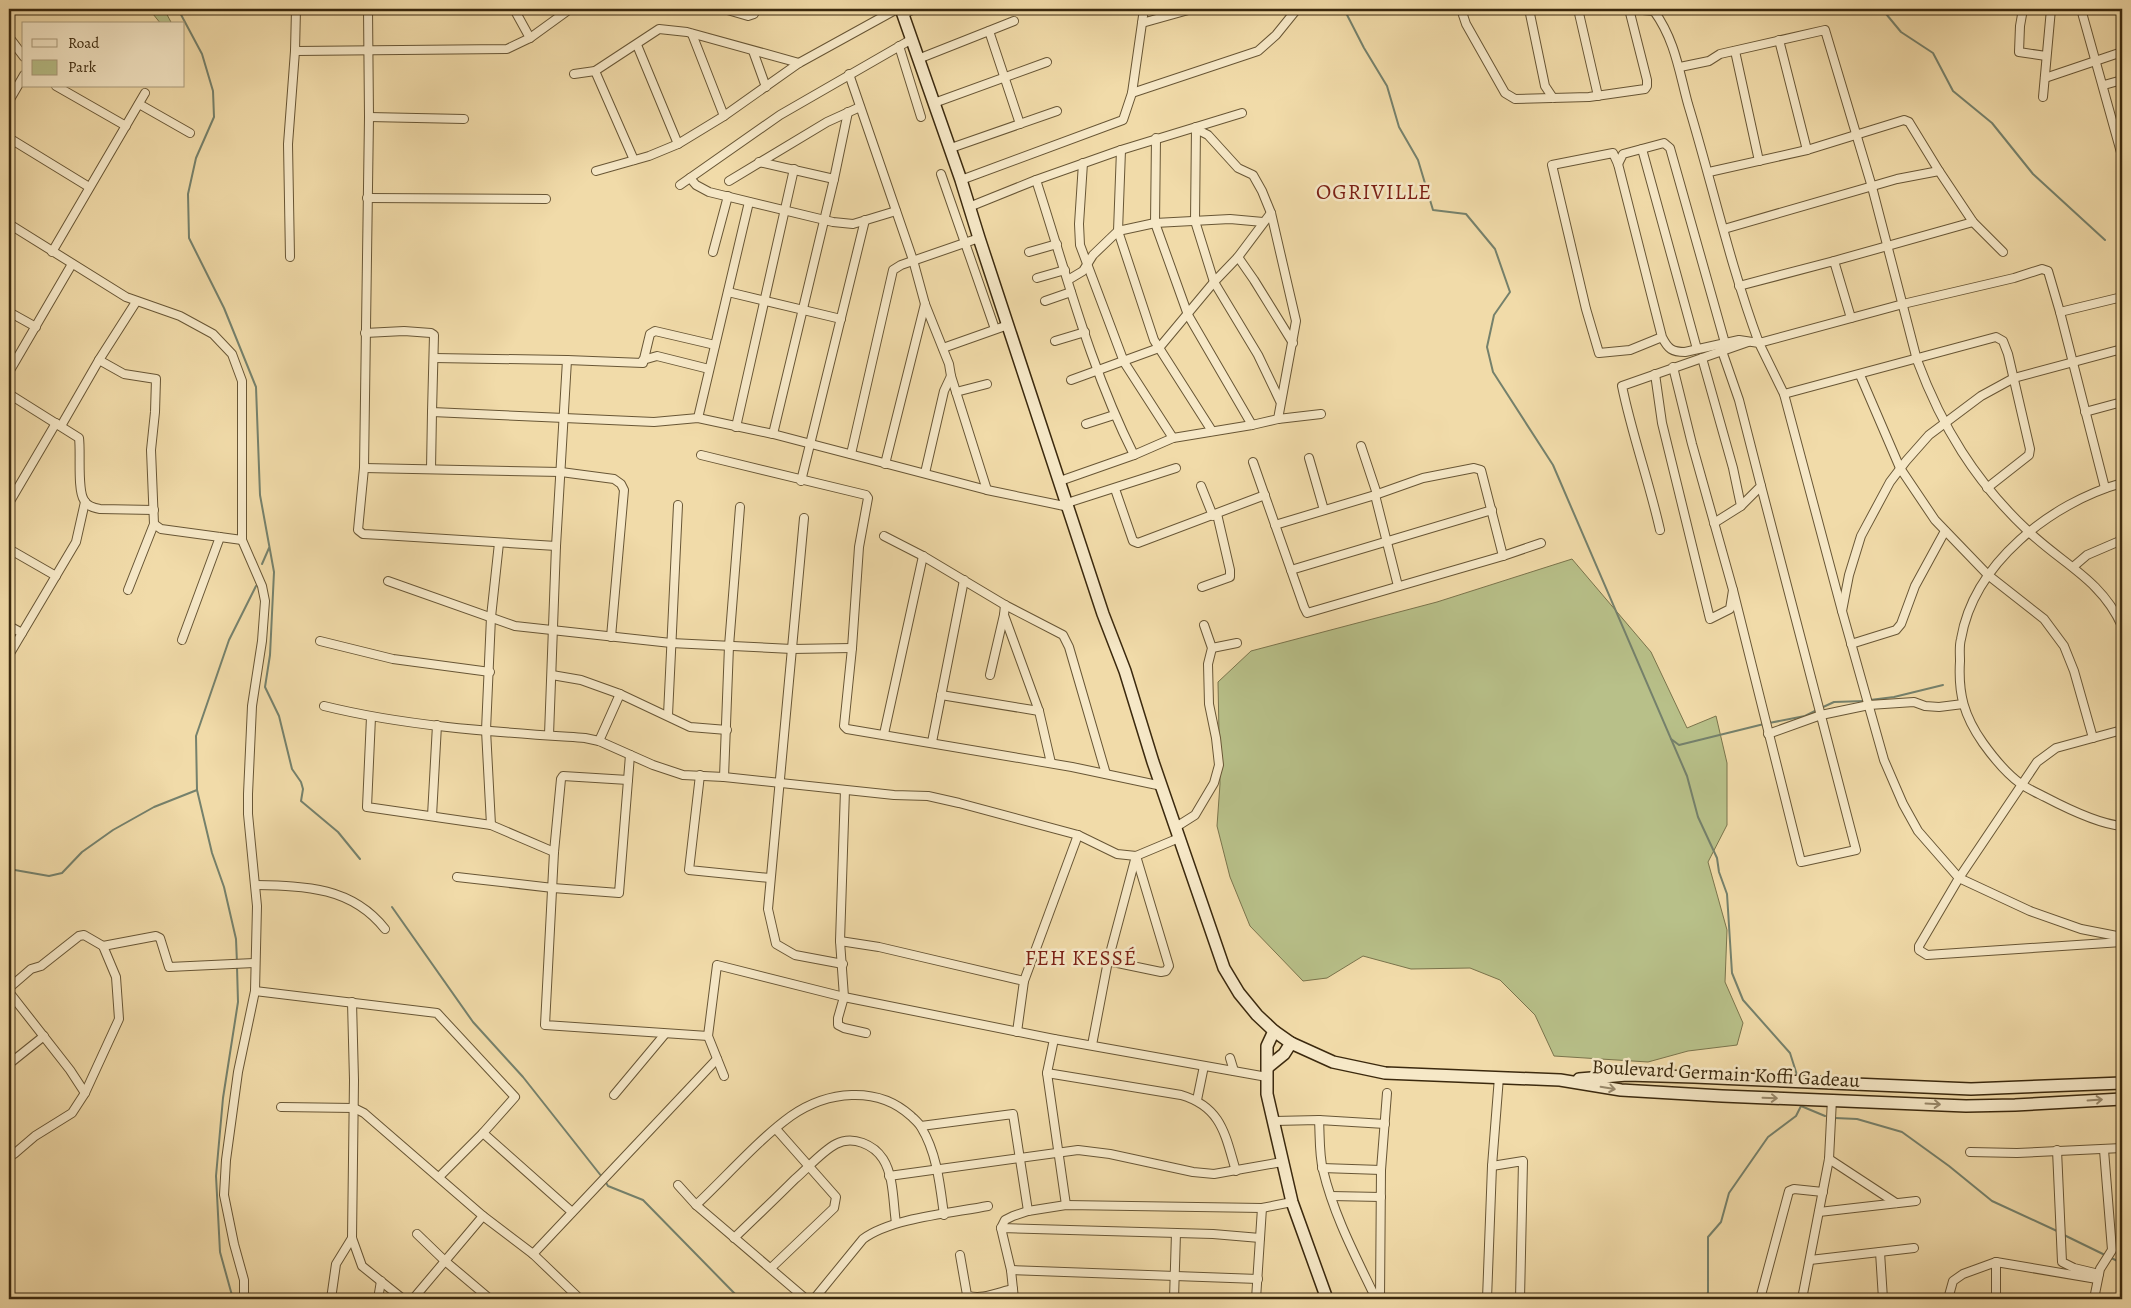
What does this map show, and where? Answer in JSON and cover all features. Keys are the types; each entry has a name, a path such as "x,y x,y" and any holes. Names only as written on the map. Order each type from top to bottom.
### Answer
{"main road":[{"path":"900,10 912,39 961,180 1224,968 1239,993 1274,1031 1291,1043 1333,1062 1369,1070 1412,1074 1560,1080"},
{"path":"1274,1031 1267,1046 1268,1094 1292,1202 1327,1299"},
{"path":"1267,1072 1284,1054 1291,1043"},
{"name":"Boulevard Germain Koffi Gadeau","path":"1560,1080 1627,1075 1971,1089 2122,1082"},
{"name":"Boulevard Germain Koffi Gadeau","path":"1560,1080 1621,1090 1966,1106 2015,1105 2122,1098"}],"street":[{"path":"290,257 288,144 296,9"},
{"path":"368,9 369,117 364,468 359,532 556,546"},
{"path":"514,9 530,38"},
{"path":"295,51 501,50 513,48 530,38 570,9"},
{"path":"724,9 748,16 754,14 756,9"},
{"path":"596,170 666,150 678,144 724,116 799,63 900,10 915,9"},
{"path":"961,180 1118,124 1123,120 1127,114 1132,93 1144,9"},
{"path":"1142,23 1192,9"},
{"path":"1132,93 1258,51 1276,35 1297,9"},
{"path":"1461,9 1466,24 1508,97 1515,99 1598,96 1645,89 1647,86 1630,9 1651,10 1656,13 1667,32 1680,67 1684,90 1709,172 1739,286 1759,343 1784,394 1884,760 1903,804 1918,831 1959,878 2030,911 2081,929 2122,937"},
{"path":"1529,9 1543,78 1553,98"},
{"path":"1578,9 1598,96"},
{"path":"2023,9 2019,52 2046,56"},
{"path":"2043,97 2051,9"},
{"path":"2081,9 2104,85 2122,156"},
{"path":"918,59 1014,21"},
{"path":"574,74 595,71 659,29 682,30 799,63"},
{"path":"1680,67 1709,61 1720,54 1825,30 1872,187 1917,360 1926,386 1944,423 1960,452 1987,488 2029,532 2094,584 2114,607 2122,626"},
{"path":"989,31 1020,124"},
{"path":"692,34 724,116"},
{"path":"9,37 22,54"},
{"path":"680,185 780,115 912,39"},
{"path":"1779,40 1807,150"},
{"path":"637,45 678,144"},
{"path":"900,46 921,117"},
{"path":"753,51 766,87"},
{"path":"1735,51 1759,161"},
{"path":"2045,78 2122,52"},
{"path":"934,103 1047,62"},
{"path":"595,71 634,160"},
{"path":"849,74 913,260 925,304 949,364 951,376 987,490"},
{"path":"9,101 22,78"},
{"path":"2104,85 2122,80"},
{"path":"60,88 126,126"},
{"path":"52,252 145,93"},
{"path":"139,104 190,133"},
{"path":"729,181 826,122 860,107"},
{"path":"950,148 1056,111"},
{"path":"773,434 834,179 848,112"},
{"path":"970,207 1083,163 1156,138 1196,128 1242,112"},
{"path":"369,117 464,119"},
{"path":"1709,172 1807,150 1904,120 1909,122 1973,222 2003,252"},
{"path":"1196,128 1208,135 1238,168 1253,175 1271,213 1295,312 1296,329 1280,400 1278,419"},
{"path":"1196,128 1195,221 1214,282 1258,355 1280,400"},
{"path":"9,138 89,187"},
{"path":"1156,138 1155,223 1188,315 1252,425"},
{"path":"1618,164 1622,154 1664,143 1668,145 1672,152 1725,343"},
{"path":"1642,149 1697,350"},
{"path":"1121,150 1118,232 1154,340 1212,430"},
{"path":"1662,337 1630,350 1599,353 1586,309 1552,165 1613,153 1618,164 1662,337 1668,348 1676,352 1697,350 1740,340 1759,343 1903,304 2014,278 2042,269 2048,271 2104,488"},
{"path":"759,162 834,179"},
{"path":"1083,163 1078,235 1080,245 1124,362 1173,438"},
{"path":"736,426 794,169"},
{"path":"1724,229 1872,187 1897,178 1939,171"},
{"path":"941,174 995,329"},
{"path":"690,178 702,189 749,202 824,218 833,222 852,224 896,211"},
{"path":"1036,180 1098,371 1114,415 1134,455"},
{"path":"713,252 728,196"},
{"path":"368,198 546,199"},
{"path":"698,418 749,202"},
{"path":"1071,380 1159,348 1214,282 1238,257 1271,213"},
{"path":"1068,280 1083,272 1100,248 1118,232 1155,223 1230,219 1263,222"},
{"path":"802,481 865,220"},
{"path":"1739,286 1973,222"},
{"path":"9,224 136,302 180,316 214,334 232,354 242,381 242,540 262,586 265,602 262,641 252,706 248,794 248,814 257,906 254,963 255,991 238,1072 226,1160 224,1195 244,1280 244,1299"},
{"path":"851,454 893,270 913,260 979,238"},
{"path":"1029,252 1057,244"},
{"path":"1238,257 1293,343"},
{"path":"1834,261 1851,318"},
{"path":"9,372 72,264"},
{"path":"1037,278 1065,270"},
{"path":"728,292 841,319"},
{"path":"1045,301 1071,292"},
{"path":"2060,312 2122,297"},
{"path":"9,503 136,302"},
{"path":"885,464 925,304"},
{"path":"9,312 36,327"},
{"path":"942,348 1008,325"},
{"path":"365,333 404,331 430,333 435,338 430,469"},
{"path":"643,360 650,334 653,331 715,345"},
{"path":"1055,340 1085,332"},
{"path":"1784,394 1917,360 1996,337 2004,345 2014,378 2028,438 2029,456 1987,488"},
{"path":"1660,530 1651,489 1631,429 1622,386 1750,342"},
{"path":"1842,611 1849,574 1861,536 1890,482 1929,435 1981,396 2014,378 2122,349"},
{"path":"1673,367 1692,444 1734,590 1801,862 1856,850 1791,606 1739,400 1722,351"},
{"path":"434,358 640,363 643,360 657,356 709,369"},
{"path":"1702,358 1733,468 1741,506"},
{"path":"99,360 124,374 133,377 156,379 151,450 154,524 128,590"},
{"path":"549,735 556,546 567,360"},
{"path":"1655,374 1662,423 1710,620 1730,609 1734,590"},
{"path":"1860,375 1900,468 1919,499 1945,531 1988,575 2044,619 2064,646 2074,671 2093,738"},
{"path":"925,473 944,391 951,376"},
{"path":"956,392 987,384"},
{"path":"9,394 78,438 81,451 81,494 85,502 92,507 100,509 154,510"},
{"path":"2085,412 2122,402"},
{"path":"432,412 654,422 698,418 773,434 987,490 1068,505 1176,468"},
{"path":"1060,481 1134,455 1173,438 1278,419 1322,414"},
{"path":"1086,424 1114,415"},
{"path":"1361,446 1376,495 1398,586"},
{"path":"701,455 866,495 868,498 859,547 844,726 847,729 1051,763 1162,786"},
{"path":"1309,458 1324,510"},
{"path":"1253,462 1307,613 1503,556 1541,543"},
{"path":"364,468 561,472 614,479 624,487 611,637"},
{"path":"1275,525 1376,495 1423,478 1474,468 1481,470 1503,556"},
{"path":"2122,483 2104,488 2068,506 2029,532 1988,575 1973,601 1960,638 1959,673 1963,704 1970,725 1992,756 2021,784 2073,812 2122,826"},
{"path":"1201,486 1215,515 1230,570 1230,577 1202,587"},
{"path":"1714,523 1741,506 1761,486"},
{"path":"1115,489 1135,543 1144,542 1265,495"},
{"path":"9,655 76,542 85,502"},
{"path":"668,715 678,505"},
{"path":"724,777 729,646 740,507"},
{"path":"1291,570 1492,510"},
{"path":"804,518 768,909 776,944 795,955 843,964"},
{"path":"154,524 161,529 242,540"},
{"path":"1851,644 1896,630 1901,624 1915,586 1945,531"},
{"path":"884,536 923,556 1004,605 1063,635 1069,647 1106,774"},
{"path":"182,640 220,537"},
{"path":"2073,567 2087,556 2122,540"},
{"path":"491,825 486,730 491,616 499,543"},
{"path":"9,549 56,576"},
{"path":"884,734 923,556"},
{"path":"932,742 964,580"},
{"path":"388,581 491,616 514,626 671,643 792,649 852,648"},
{"path":"990,674 1004,615 1004,605"},
{"path":"1004,615 1039,711 1051,763"},
{"path":"324,706 371,718 585,738 599,741 675,773 935,798 1078,835 1117,854 1136,856 1178,832 1200,809 1214,783 1218,764 1216,738 1209,704 1208,674 1212,648 1204,625"},
{"path":"9,626 22,633"},
{"path":"320,641 393,659 490,672"},
{"path":"1212,648 1237,643"},
{"path":"552,675 581,680 620,694 690,727 727,730"},
{"path":"599,741 620,694"},
{"path":"941,695 1039,711"},
{"path":"1768,734 1821,715 1869,705 1914,702 1925,706 1939,707 1963,704"},
{"path":"371,718 368,807 491,825 554,852"},
{"path":"432,816 437,725"},
{"path":"2122,730 2056,748 2037,762 1959,878 1920,942 1919,950 1927,955 2122,942"},
{"path":"457,877 618,893 630,754"},
{"path":"700,775 689,870 770,878"},
{"path":"628,780 563,776 554,852 545,1024 708,1036"},
{"path":"845,790 840,941 844,997 838,1018 839,1027 866,1033"},
{"path":"1017,1032 1024,981 1078,835"},
{"path":"1092,1045 1108,961 1136,856"},
{"path":"1108,961 1161,972 1169,966 1136,856"},
{"path":"256,885 327,890 359,904 375,917 385,930"},
{"path":"9,988 32,969 41,966 79,936 93,939 103,946 116,977 119,1019 85,1093 72,1114 35,1136 14,1154 9,1154"},
{"path":"103,946 156,936 160,938 169,967 254,963"},
{"path":"840,941 1024,981"},
{"path":"724,1076 708,1036 717,966 844,997 1017,1032 1208,1064 1234,1071 1267,1072"},
{"path":"255,991 437,1013 514,1097 483,1133 439,1177"},
{"path":"9,992 44,1036 85,1093"},
{"path":"352,1002 354,1108 352,1238 362,1266 403,1299"},
{"path":"614,1095 664,1034"},
{"path":"9,1064 44,1036"},
{"path":"1054,1039 1048,1073 1066,1205"},
{"path":"1230,1058 1234,1071"},
{"path":"533,1254 716,1059"},
{"path":"1197,1100 1208,1064"},
{"path":"1048,1073 1182,1095 1197,1100 1214,1115 1223,1131 1236,1171"},
{"path":"1487,1299 1492,1166 1499,1077"},
{"path":"1380,1299 1381,1170 1387,1093"},
{"path":"696,1205 792,1115 817,1102 839,1095 860,1094 885,1099 904,1110 921,1126 938,1169 944,1215"},
{"path":"1802,1299 1829,1160 1832,1099"},
{"path":"281,1107 354,1108 364,1113 483,1216 533,1254 580,1299"},
{"path":"921,1126 1013,1114 1028,1211"},
{"path":"1319,1120 1322,1168 1341,1226 1376,1299"},
{"path":"1274,1121 1319,1120 1385,1124"},
{"path":"772,1268 834,1208 836,1197 810,1165 776,1129"},
{"path":"483,1133 572,1212"},
{"path":"734,1238 810,1165 837,1144 850,1141 864,1143 875,1150 883,1159 889,1176 896,1223"},
{"path":"1970,1152 2017,1153 2122,1148"},
{"path":"889,1176 1020,1156 1078,1150 1110,1154 1193,1172 1214,1174 1282,1162"},
{"path":"2057,1150 2062,1262 2074,1268 2098,1274"},
{"path":"2094,1299 2098,1274 2112,1250 2104,1150"},
{"path":"1492,1166 1523,1160 1520,1299"},
{"path":"1829,1160 1896,1203"},
{"path":"1322,1168 1381,1170"},
{"path":"678,1185 696,1205 806,1299"},
{"path":"1760,1299 1789,1191 1794,1189 1823,1192"},
{"path":"1331,1196 1381,1196"},
{"path":"1819,1212 1916,1201"},
{"path":"1014,1299 1011,1270 1001,1228 1005,1220 1028,1211 1066,1205 1262,1208 1292,1202"},
{"path":"814,1299 863,1239 871,1233 896,1223 988,1206"},
{"path":"1256,1299 1262,1208"},
{"path":"413,1299 483,1216"},
{"path":"1001,1228 1176,1233 1260,1238"},
{"path":"1174,1299 1176,1233"},
{"path":"417,1234 445,1261 490,1299"},
{"path":"331,1299 336,1264 352,1238"},
{"path":"1810,1260 1914,1248"},
{"path":"1880,1252 1883,1299"},
{"path":"960,1255 967,1295 973,1298 1013,1289"},
{"path":"1948,1299 1954,1281 1968,1272 1996,1262 2098,1274"},
{"path":"1996,1262 1996,1299"},
{"path":"1011,1270 1258,1278"},
{"path":"378,1299 381,1281"}],"green space":[{"path":"149,9 164,9 171,22 159,22"},
{"path":"1572,559 1651,652 1687,728 1716,716 1727,763 1727,825 1708,862 1727,930 1725,982 1743,1023 1737,1045 1688,1051 1648,1062 1554,1056 1535,1015 1500,980 1470,968 1411,969 1363,956 1327,978 1303,981 1250,926 1230,877 1217,826 1220,784 1218,682 1251,651 1437,602"}],"waterway":[{"path":"178,9 185,22"},
{"path":"1344,9 1364,48 1387,86 1399,127 1418,160 1433,210 1466,214 1495,249 1510,292 1494,315 1487,347 1493,372 1553,465 1687,776 1698,817 1717,858 1719,872 1727,894 1732,973 1743,1000 1790,1053 1797,1075"},
{"path":"1882,9 1901,32 1933,53 1953,91 1992,123 2033,174 2105,240"},
{"path":"185,22 202,54 213,91 214,117 196,158 188,194 189,238 224,308 256,387 260,495 274,572 270,655 265,687 279,716 292,769 301,782 303,789 301,801 338,832 360,859"},
{"path":"262,564 269,548"},
{"path":"237,963 236,939 224,887 212,853 197,790 196,736 229,640 256,586"},
{"path":"1870,700 1894,697 1943,685"},
{"path":"1821,708 1834,702 1865,701"},
{"path":"1769,723 1805,716 1817,710"},
{"path":"1671,739 1679,745 1764,724"},
{"path":"9,869 49,876 62,873 82,852 113,830 154,807 197,790"},
{"path":"392,907 473,1022 523,1077 602,1177"},
{"path":"233,1299 220,1252 216,1176 223,1098 238,1002 237,967"},
{"path":"1706,1299 1708,1292 1708,1237 1721,1222 1729,1193 1768,1137 1796,1116 1801,1106 1825,1116"},
{"path":"1835,1118 1857,1119 1902,1132 1949,1166 1992,1201 2057,1231"},
{"path":"605,1181 608,1186 643,1200 740,1299"},
{"path":"2064,1235 2107,1256"},
{"path":"2111,1258 2122,1263"}],"district":[{"name":"OGRIVILLE","path":"1374,191"},
{"name":"FEH KESSÉ","path":"1081,958"}]}
